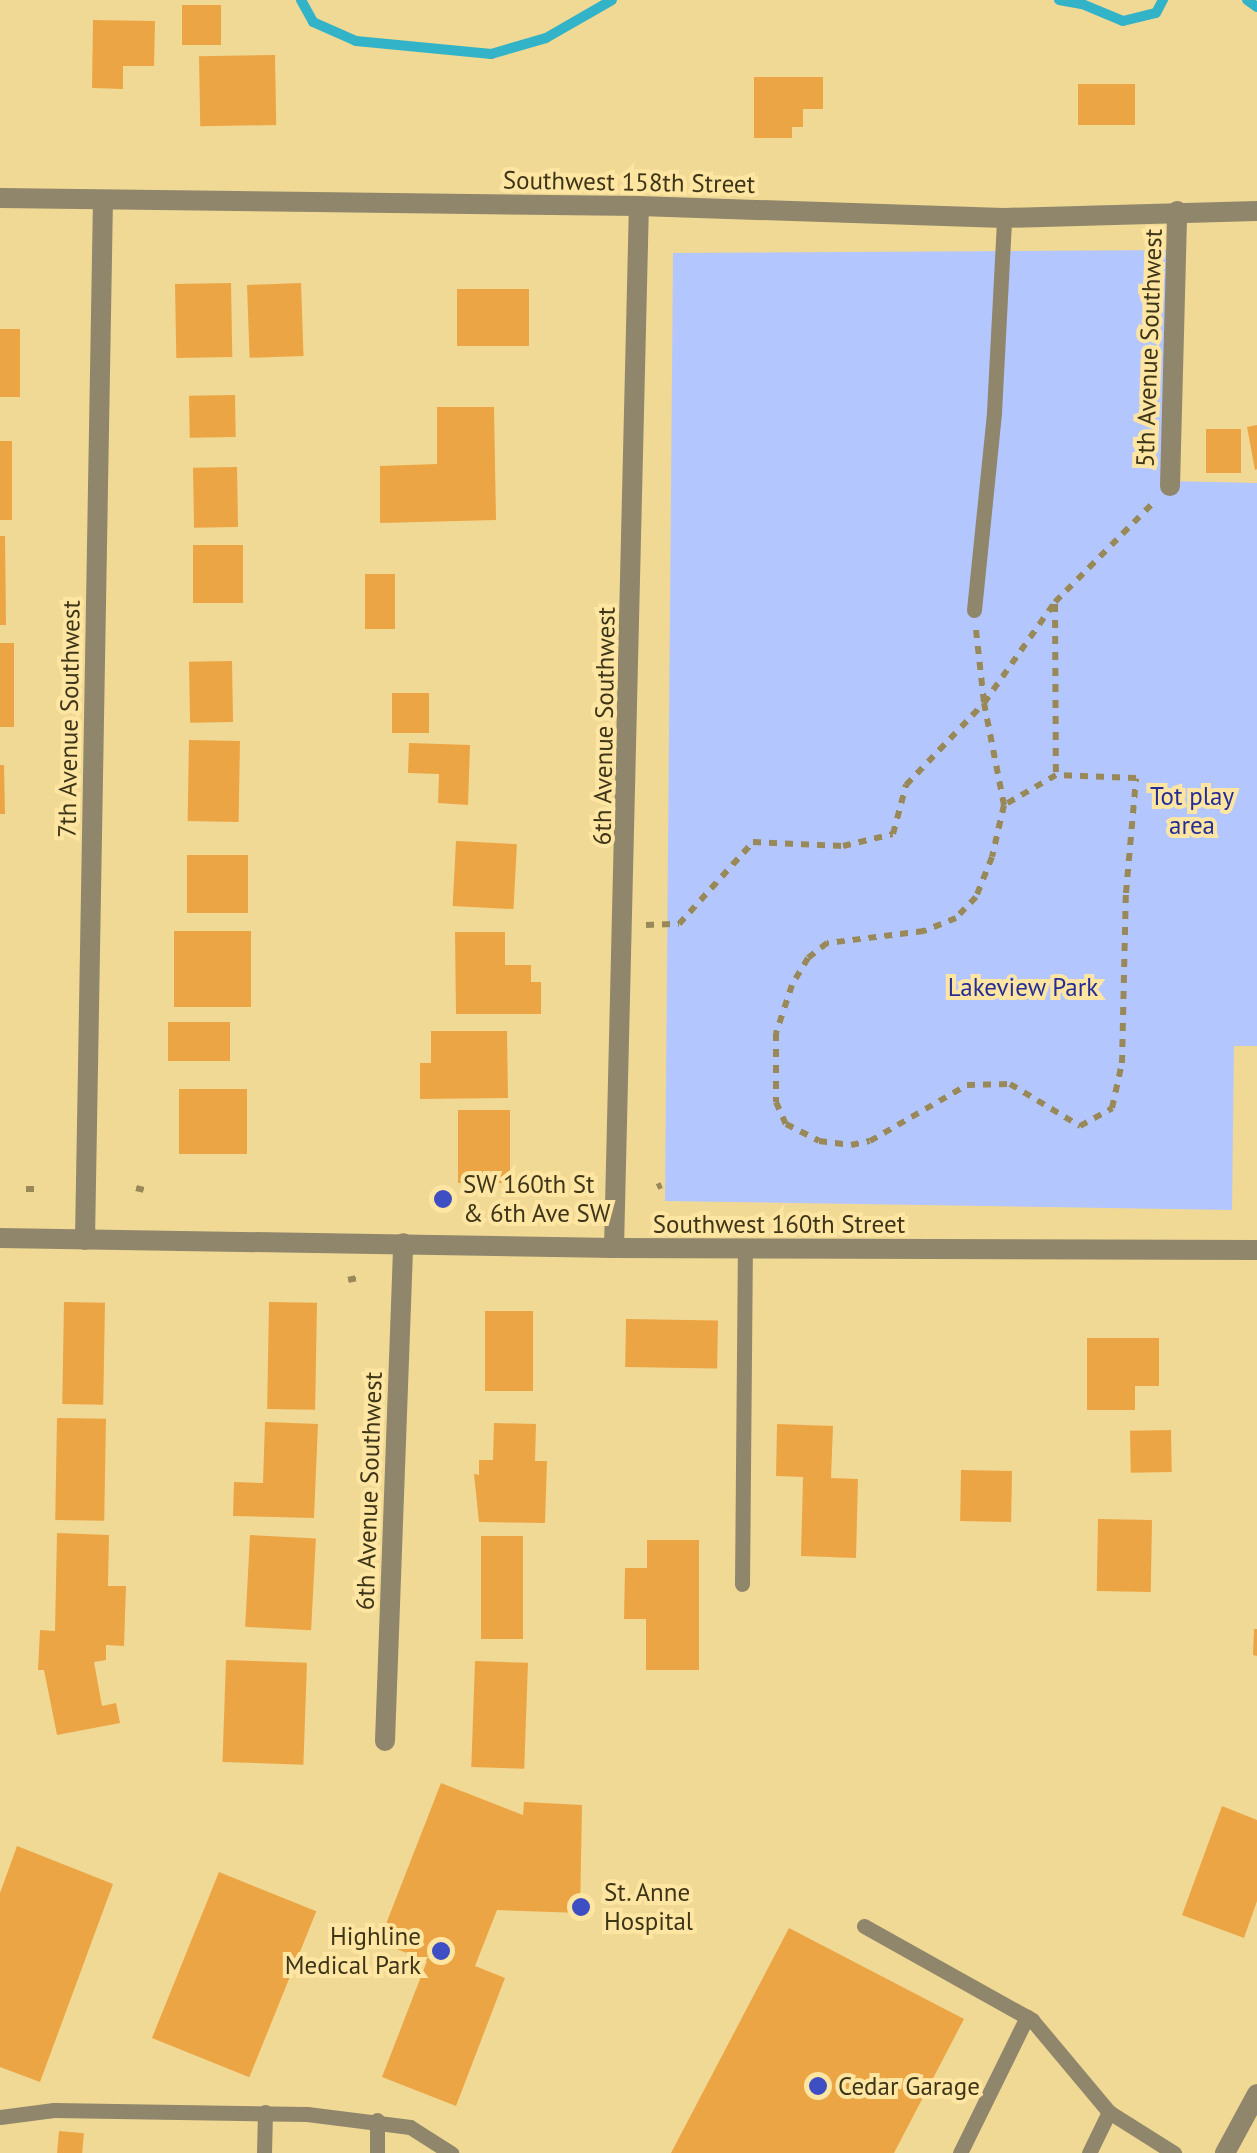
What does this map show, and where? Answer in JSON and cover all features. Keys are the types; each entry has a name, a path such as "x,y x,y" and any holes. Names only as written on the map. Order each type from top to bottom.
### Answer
{"street":[{"name":"Southwest 158th Street","path":"0,198 639,206 1004,218 1257,211"},
{"name":"7th Avenue Southwest","path":"85,1240 103,200"},
{"name":"6th Avenue Southwest","path":"614,1248 625,926 639,206"},
{"name":"5th Avenue Southwest","path":"1170,486 1177,211"},
{"name":"Southwest 160th Street","path":"0,1238 614,1248 1257,1250"},
{"name":"6th Avenue Southwest","path":"386,1741 403,1243"},
{"path":"1225,2153 1257,2094"}],"lane":[{"path":"974,610 994,412 1004,218"},
{"path":"742,1584 745,1249"},
{"path":"864,1926 1027,2018 1109,2112 1174,2153"},
{"path":"960,2153 1027,2018"},
{"path":"0,2118 54,2110 265,2112 377,2120 410,2127 450,2153"},
{"path":"264,2153 265,2112"},
{"path":"1089,2153 1109,2112"},
{"path":"377,2120 377,2153"}],"path":[{"path":"625,926 679,924 753,842 843,846 893,834 906,784 984,703 1055,602 1170,486"},
{"path":"1055,602 1056,774"},
{"path":"974,610 984,703 1004,805 976,897 956,918 924,932 827,943 808,958 792,985 776,1033 776,1102 786,1124 819,1141 851,1145 870,1141 967,1085 1010,1084 1080,1126 1112,1108 1122,1063 1126,892 1136,778 1056,774 1004,805"},
{"path":"348,1280 358,1278"}],"green space":[{"name":"Lakeview Park","path":"1170,250 1166,481 1257,483 1257,1046 1234,1046 1232,1210 665,1201 673,253"}],"building":[{"path":"182,5 221,5 221,45 182,45"},
{"path":"93,20 155,21 154,66 123,66 123,89 92,88"},
{"path":"275,55 276,125 200,126 199,56"},
{"path":"754,77 823,77 823,109 803,109 803,127 792,127 792,138 754,138"},
{"path":"1078,84 1135,84 1135,125 1078,125"},
{"path":"231,283 232,357 176,358 175,284"},
{"path":"301,283 304,356 250,358 247,285"},
{"path":"457,289 529,289 529,346 457,346"},
{"path":"0,329 20,329 20,397 0,397"},
{"path":"235,395 236,437 190,438 189,396"},
{"path":"437,407 494,407 496,520 380,523 380,466 437,464"},
{"path":"1257,425 1257,469 1255,470 1247,427"},
{"path":"1206,429 1241,429 1241,473 1206,473"},
{"path":"0,441 12,441 12,520 0,520"},
{"path":"237,467 238,527 194,528 193,468"},
{"path":"0,536 5,536 6,625 0,625"},
{"path":"193,545 243,545 243,603 193,603"},
{"path":"365,574 395,574 395,629 365,629"},
{"path":"0,643 14,643 14,727 0,727"},
{"path":"232,661 233,722 190,723 189,662"},
{"path":"392,693 429,693 429,733 392,733"},
{"path":"189,740 240,741 239,822 188,821"},
{"path":"409,743 470,745 468,805 438,803 439,774 408,773"},
{"path":"0,765 4,765 5,814 0,814"},
{"path":"456,841 517,844 514,909 453,906"},
{"path":"187,855 248,855 248,913 187,913"},
{"path":"174,931 251,931 251,1007 174,1007"},
{"path":"455,932 505,932 505,965 531,965 531,982 541,982 541,1014 456,1014"},
{"path":"168,1022 230,1022 230,1061 168,1061"},
{"path":"431,1031 507,1031 508,1098 420,1099 420,1063 431,1063"},
{"path":"179,1089 247,1089 247,1154 179,1154"},
{"path":"458,1110 510,1110 510,1183 458,1183"},
{"path":"64,1302 105,1303 103,1405 62,1404"},
{"path":"269,1302 317,1303 315,1410 267,1409"},
{"path":"485,1311 533,1311 533,1391 485,1391"},
{"path":"626,1319 718,1321 717,1369 625,1367"},
{"path":"1087,1338 1159,1338 1159,1386 1135,1386 1135,1410 1087,1410"},
{"path":"57,1418 106,1419 104,1521 55,1520"},
{"path":"265,1422 318,1424 314,1518 233,1516 234,1482 263,1483"},
{"path":"494,1423 536,1424 535,1461 547,1461 545,1523 479,1522 474,1474 479,1475 479,1460 493,1460"},
{"path":"777,1424 833,1426 831,1478 858,1479 856,1558 801,1556 803,1477 776,1476"},
{"path":"1171,1430 1172,1472 1131,1473 1130,1431"},
{"path":"961,1470 1012,1471 1011,1522 960,1521"},
{"path":"1098,1519 1152,1520 1151,1592 1097,1591"},
{"path":"57,1533 109,1535 108,1586 126,1586 124,1646 106,1645 106,1660 94,1662 102,1706 116,1703 120,1723 57,1735 44,1670 38,1670 40,1630 55,1631"},
{"path":"250,1535 316,1538 311,1630 245,1627"},
{"path":"481,1536 523,1536 523,1639 481,1639"},
{"path":"647,1540 699,1540 699,1670 646,1670 646,1619 624,1619 625,1568 647,1568"},
{"path":"1257,1629 1257,1656 1253,1655"},
{"path":"226,1660 307,1663 303,1765 222,1762"},
{"path":"475,1661 528,1663 524,1769 471,1767"},
{"name":"Highline Medical Park","path":"441,1783 523,1815 524,1802 582,1805 580,1913 497,1910 475,1966 505,1978 456,2106 382,2077 427,1961 379,1942"},
{"path":"1222,1806 1257,1820 1257,1901 1244,1938 1182,1915"},
{"path":"17,1846 113,1884 40,2082 0,2067 0,1893"},
{"name":"Highline Medical Park","path":"219,1872 316,1911 249,2077 152,2038"},
{"name":"Cedar Garage","path":"789,1928 964,2019 894,2153 671,2153"},
{"path":"59,2131 84,2133 82,2153 57,2153"}],"waterway":[{"path":"301,0 313,22 356,41 491,54 546,38 612,0"},
{"path":"1059,0 1082,4 1123,21 1156,13 1163,0"},
{"path":"1247,0 1257,7"}],"place":[{"name":"SW 160th St & 6th Ave SW","path":"443,1199"},
{"name":"St. Anne Hospital","path":"581,1907"},
{"name":"Highline Medical Park","path":"441,1951"},
{"name":"Cedar Garage","path":"818,2086"}],"park label":[{"name":"Tot play area","path":"1192,812"}]}
